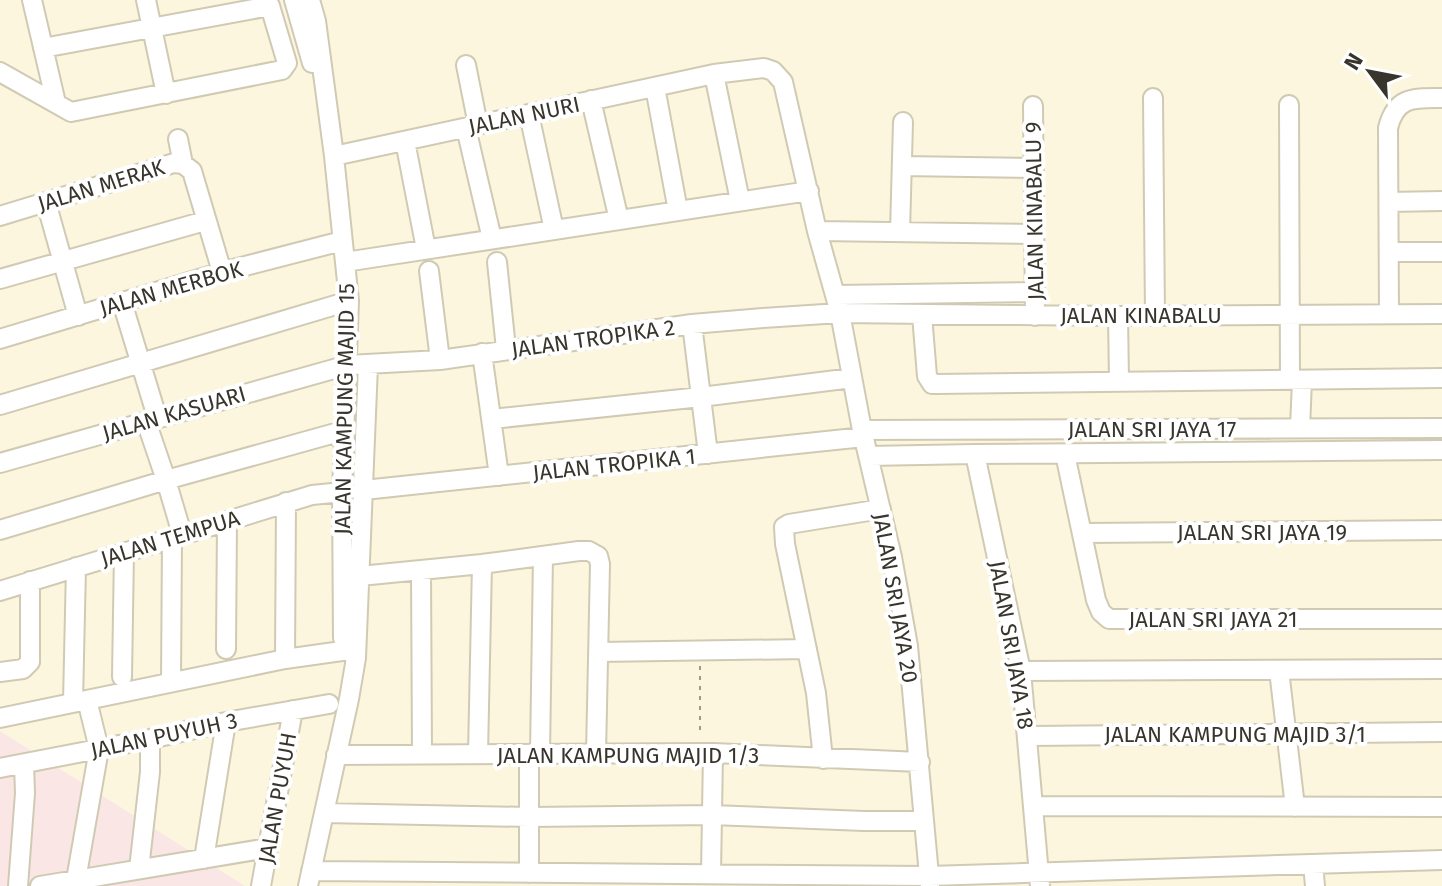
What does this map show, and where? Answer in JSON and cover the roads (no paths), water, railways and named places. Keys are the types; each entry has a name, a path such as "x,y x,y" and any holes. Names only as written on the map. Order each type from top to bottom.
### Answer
{"street":[{"path":"32,0 56,103"},
{"path":"146,0 166,94"},
{"path":"294,0 327,112"},
{"path":"310,0 316,21 327,112"},
{"path":"0,72 71,112 282,70 287,63 270,6 43,48"},
{"path":"466,65 472,126 492,239"},
{"name":"JALAN NURI","path":"334,156 714,74 764,68 773,71 783,82 809,191"},
{"path":"714,74 740,201"},
{"path":"655,87 678,211"},
{"path":"1153,98 1155,316"},
{"path":"1389,314 1388,128 1391,115 1406,100 1442,98"},
{"path":"591,100 619,220"},
{"path":"1289,105 1290,314 1300,428"},
{"name":"JALAN KINABALU 9","path":"1033,106 1035,316"},
{"name":"JALAN KAMPUNG MAJID 15","path":"327,112 349,301 342,492 343,638 352,654"},
{"path":"529,114 554,230"},
{"path":"900,232 903,122"},
{"path":"178,139 183,164"},
{"path":"405,141 426,249"},
{"name":"JALAN MERAK","path":"0,216 174,163 183,164 192,171 222,272"},
{"path":"902,166 1034,168"},
{"path":"345,262 809,191"},
{"name":"JALAN SRI JAYA 20","path":"809,191 838,304 908,646 929,881"},
{"path":"1389,202 1442,201"},
{"path":"46,202 78,316"},
{"path":"0,279 205,221"},
{"path":"817,231 1034,234"},
{"name":"JALAN MERBOK","path":"0,339 222,272 342,241"},
{"path":"1390,252 1442,252"},
{"path":"497,262 506,349"},
{"path":"429,271 440,360"},
{"path":"838,304 1035,292"},
{"path":"0,405 349,301"},
{"path":"122,302 141,363 177,536 171,682"},
{"name":"JALAN KINABALU","path":"838,304 922,315 1442,314"},
{"name":"JALAN TROPIKA 2","path":"348,365 440,360 692,324 763,318 838,304"},
{"path":"922,315 927,376 932,384 1442,378"},
{"path":"1118,316 1119,381"},
{"path":"692,324 708,454"},
{"path":"482,353 499,476"},
{"name":"JALAN KASUARI","path":"0,463 348,365"},
{"name":"JALAN KAMPUNG MAJID 15","path":"310,878 349,699 360,576 368,365"},
{"path":"492,419 852,378"},
{"name":"JALAN SRI JAYA 17","path":"863,434 1442,428"},
{"path":"0,530 346,430"},
{"name":"JALAN TROPIKA 1","path":"364,490 708,454 863,434"},
{"name":"JALAN SRI JAYA 17","path":"868,456 1442,450"},
{"name":"JALAN SRI JAYA 18","path":"975,454 1021,671 1039,880"},
{"name":"JALAN SRI JAYA 21","path":"1065,454 1096,600 1101,612 1109,619 1442,619"},
{"name":"JALAN TEMPUA","path":"1,587 30,581 286,502 342,492"},
{"path":"285,659 286,502"},
{"path":"823,759 816,693 784,527 881,509"},
{"path":"226,649 227,521"},
{"name":"JALAN SRI JAYA 19","path":"1083,533 1442,530"},
{"path":"360,576 579,551 589,551 598,556 596,754"},
{"path":"122,677 124,552"},
{"path":"529,873 529,817 535,754 543,556"},
{"path":"478,754 482,564"},
{"path":"76,567 80,701 99,749 76,880"},
{"path":"421,570 422,754"},
{"path":"0,672 23,669 30,662 30,581"},
{"path":"598,652 807,649"},
{"path":"0,718 285,659 352,654"},
{"path":"1021,671 1442,669"},
{"path":"1279,670 1295,807"},
{"name":"JALAN PUYUH 3","path":"0,768 329,704"},
{"name":"JALAN PUYUH","path":"261,886 293,710"},
{"path":"204,859 226,722"},
{"name":"JALAN KAMPUNG MAJID 3/1","path":"1028,736 1442,732"},
{"path":"139,869 150,772 150,739"},
{"path":"698,878 712,815 706,753"},
{"name":"JALAN KAMPUNG MAJID 1/3","path":"336,755 706,753 920,762"},
{"path":"18,886 25,793 24,764"},
{"path":"1033,806 1442,807"},
{"path":"324,813 529,817 712,815 924,821"},
{"path":"40,886 268,848"},
{"path":"310,878 529,873 823,881 1039,880 1163,878 1313,864 1442,860"},
{"path":"1313,864 1315,886"}]}
